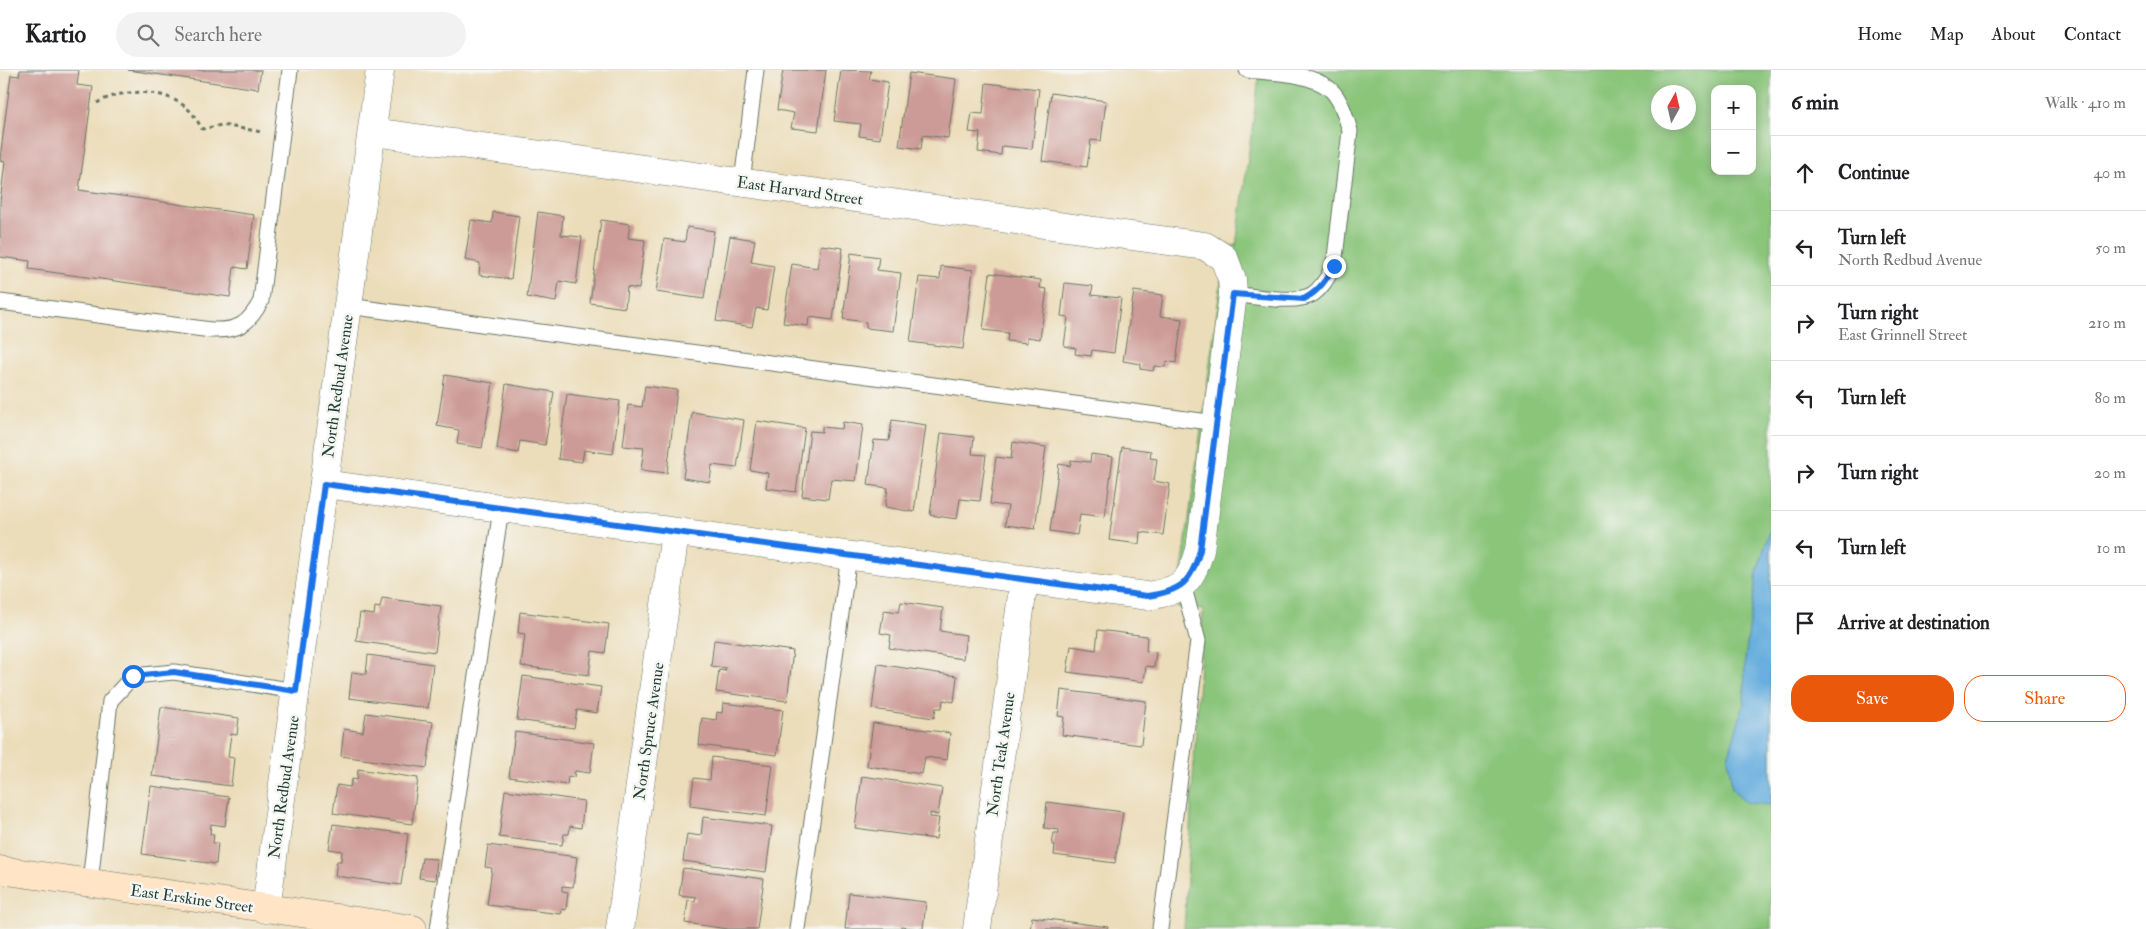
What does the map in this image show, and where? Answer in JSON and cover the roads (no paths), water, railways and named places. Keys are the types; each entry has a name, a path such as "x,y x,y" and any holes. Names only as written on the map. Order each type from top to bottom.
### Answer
{"street":[{"name":"North Redbud Avenue","path":"266,909 380,70"},
{"name":"East Harvard Street","path":"372,132 1188,242 1206,246 1224,258 1232,279 1233,294"},
{"path":"324,484 1147,596 1170,592 1183,584 1195,570 1200,550 1233,294"},
{"name":"North Spruce Avenue","path":"620,929 675,533"},
{"name":"North Teak Avenue","path":"977,929 1024,580"},
{"name":"East Erskine Street","path":"0,870 413,929"}],"lane":[{"path":"0,302 212,330 228,330 243,325 254,315 261,301 290,70"},
{"path":"742,182 756,70"},
{"path":"1233,294 1304,299 1314,293 1324,283 1334,266 1350,131 1344,112 1331,90 1319,82 1247,70"},
{"path":"348,306 1216,423"},
{"path":"438,929 501,509"},
{"path":"797,929 849,556"},
{"path":"1160,929 1198,641 1183,584"},
{"path":"90,883 110,701 133,676 174,672 296,691"}],"water":[{"path":"1771,526 1771,805 1747,803 1732,789 1728,757 1744,704 1745,659 1757,572"}]}
